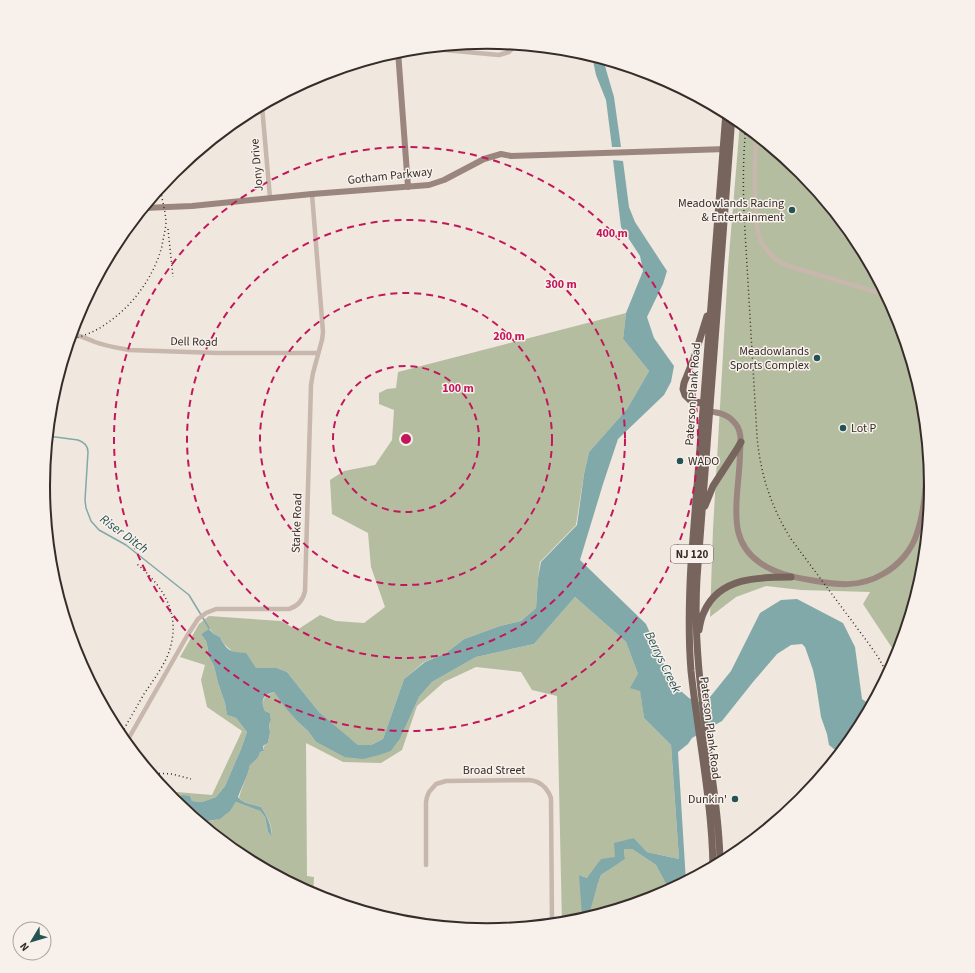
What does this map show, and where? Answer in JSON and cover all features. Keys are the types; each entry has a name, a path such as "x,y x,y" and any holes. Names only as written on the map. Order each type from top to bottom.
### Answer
{"main road":[{"name":"Paterson Plank Road","path":"713,859 703,737 690,647 689,600 706,408 726,149 726,120"},
{"name":"Paterson Plank Road","path":"698,696 696,587 702,515 711,304 726,149 731,123"},
{"path":"706,408 687,398 683,386 711,304"},
{"path":"702,515 713,486 741,442"},
{"path":"696,640 706,609 712,599 722,590 737,582 750,579 764,577 791,577"},
{"name":"Paterson Plank Road","path":"703,737 718,824 720,857"}],"street":[{"path":"452,51 499,55 511,50"},
{"path":"399,58 408,187"},
{"name":"Jony Drive","path":"263,112 270,198"},
{"path":"756,141 756,225 759,236 767,251 778,261 788,266 880,293"},
{"name":"Gotham Parkway","path":"151,208 192,206 312,194 429,185 484,159 502,154 511,156 726,149"},
{"name":"Starke Road","path":"129,737 194,624 203,615 216,609 288,609 297,605 303,598 305,591 311,385 323,332 312,194"},
{"name":"Dell Road","path":"77,335 95,342 129,350 217,353 318,353"},
{"path":"706,408 733,420 739,430 741,442 735,516 738,534 746,549 758,562 768,568 791,577 839,584 858,583 876,578 887,572 897,564 911,546 918,529 925,483"},
{"name":"Broad Street","path":"426,865 426,802 429,792 436,784 446,781 529,780 539,782 546,789 551,798 552,919"}],"green space":[{"name":"Meadowlands Sports Complex","path":"739,129 754,139 797,177 835,220 851,243 880,293 892,319 910,373 917,401 924,458 924,515 917,572 902,627 893,650 863,604 870,592 801,590 766,586 736,597 710,617 713,529 728,267"},
{"path":"626,313 623,339 649,371 627,409 589,452 576,525 540,562 536,608 521,621 500,626 464,639 446,653 424,662 404,679 383,739 371,745 358,745 319,712 287,672 277,668 256,668 233,652 224,644 220,637 214,634 210,629 201,634 206,641 208,655 214,666 227,715 236,718 247,732 225,786 216,797 202,802 192,801 190,796 181,799 174,792 212,795 242,731 207,707 201,680 205,665 180,657 199,624 209,616 281,621 297,630 320,615 336,621 364,623 385,607 371,567 368,533 332,514 330,480 344,471 375,465 392,440 394,410 379,404 379,393 387,389 396,388 398,372"},
{"path":"575,597 626,642 638,674 644,718 671,745 679,859 647,852 634,838 615,857 587,878 579,875 597,886 601,875 625,859 624,849 632,849 656,865 667,886 628,901 562,918 557,696 532,690 521,672 476,667 444,682 417,706 402,750 381,763 343,762 306,743 307,876 314,877 313,888 294,879 244,850 221,834 206,821 220,818 228,812 236,802 260,811 265,817 268,832 272,837 269,821 261,807 246,803 239,798 250,765 258,758 260,752 264,751 264,746 268,743 270,732 269,723 271,720 270,713 265,711 263,701 268,695 274,692 316,742 344,757 391,751 400,739 419,697 432,682 476,657 534,644"}],"water":[{"path":"593,62 605,65 614,97 621,147 612,147 606,100 596,75"},
{"path":"613,160 623,161 629,207 635,222 667,271 663,284 647,317 654,338 674,366 671,382 664,395 618,439 580,560 646,624 673,685 689,698 698,702 710,697 731,671 760,613 781,600 797,599 843,623 855,647 862,699 867,703 838,749 834,749 829,745 821,717 813,670 805,647 802,644 791,645 777,654 722,721 692,738 688,744 678,752 686,876 667,886 656,865 632,849 624,849 625,859 601,875 590,912 582,914 579,875 587,878 601,859 615,857 614,843 634,838 647,852 679,859 671,745 644,718 640,691 630,688 638,674 626,642 575,597 534,644 476,657 432,682 419,697 400,739 391,751 379,755 363,759 344,757 316,742 308,731 284,706 274,692 265,696 263,704 265,711 270,713 271,720 269,724 270,732 268,743 263,746 264,751 260,752 258,758 250,765 238,797 245,802 261,807 269,821 272,837 268,832 265,817 260,811 236,802 230,811 220,819 206,821 180,798 182,795 190,796 192,801 202,802 216,797 225,786 247,732 236,718 227,715 214,666 208,655 206,641 201,634 209,629 220,637 230,650 246,653 256,668 277,668 287,672 319,712 358,745 371,745 383,739 404,679 425,662 446,653 464,639 500,626 521,621 536,608 538,578 541,562 577,525 584,474 589,452 627,409 649,371 623,339 626,313 643,271 640,256 621,227"}],"waterway":[{"name":"Riser Ditch","path":"53,437 78,440 87,447 85,500 86,508 91,521 99,530 126,545 189,595 209,628"}],"railway":[{"path":"745,133 744,214 757,436 764,476 772,502 791,539 869,644 885,669"},
{"path":"76,338 95,331 120,313 138,294 153,271 162,246 166,227 166,217 161,195"},
{"path":"168,229 173,277"},
{"path":"124,730 144,694 165,662 171,643 173,630 169,605 156,584 137,564"},
{"path":"158,773 172,774 191,779"}],"place":[{"name":"Meadowlands Racing & Entertainment","path":"792,210"},
{"name":"Meadowlands Sports Complex","path":"817,358"},
{"name":"Lot P","path":"843,428"},
{"name":"WADO","path":"680,461"},
{"name":"Dunkin'","path":"735,799"}],"water label":[{"name":"Berrys Creek","path":"663,662"}]}
